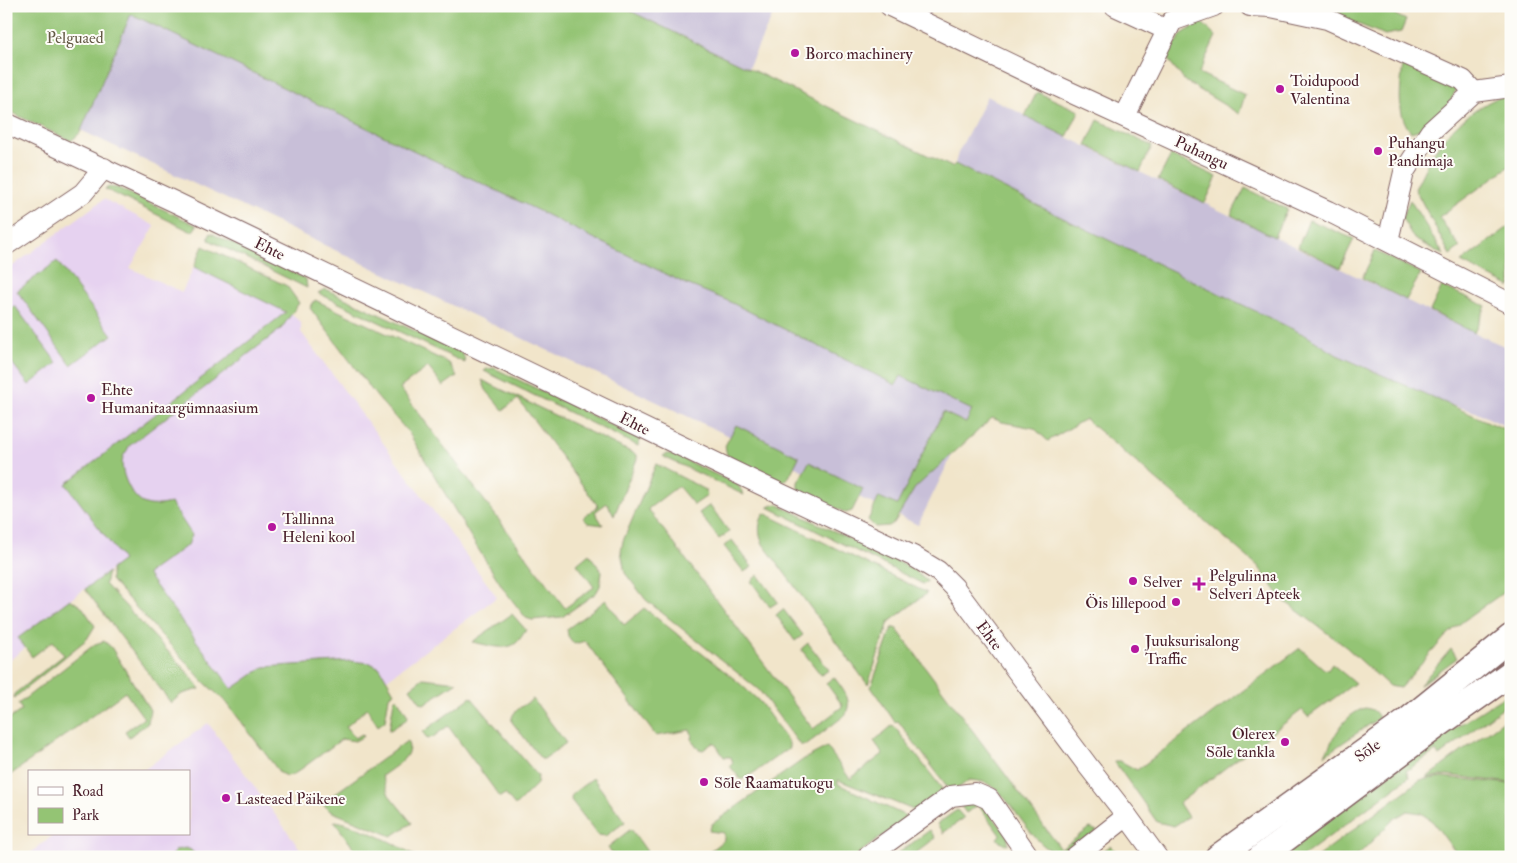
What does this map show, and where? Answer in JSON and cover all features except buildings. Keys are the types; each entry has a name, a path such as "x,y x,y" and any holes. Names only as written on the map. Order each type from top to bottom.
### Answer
{"main road":[{"name":"Sõle","path":"1218,857 1406,722 1511,637"},
{"name":"Sõle","path":"1262,857 1435,727 1511,673"}],"street":[{"name":"Puhangu","path":"890,6 1388,241 1511,304"},
{"path":"1115,6 1168,30"},
{"path":"1125,116 1172,21 1214,6"},
{"path":"1250,6 1271,7 1327,19 1463,80 1474,92"},
{"path":"1388,241 1404,172 1430,132 1474,92 1511,87"},
{"name":"Ehte","path":"6,123 104,168 913,556 938,571 954,587 1157,857"},
{"path":"6,245 83,193 104,168"},
{"path":"867,857 951,796 974,793 989,799 1027,856"},
{"path":"1075,857 1127,816"}],"shaded area":[{"path":"131,6 982,393 918,525 76,128"},
{"path":"620,6 777,6 748,68"},
{"path":"987,96 1067,137 1474,333 1511,349 1511,429 1476,412 1440,402 1337,355 1307,336 1098,236 955,164 958,153"},
{"name":"Tallinna Heleni kool","path":"104,199 155,226 130,268 182,292 194,267 286,311 301,322 301,332 497,597 276,762 123,561 18,638 25,648 6,663 6,271"},
{"name":"Lasteaed Päikene","path":"208,723 306,857 25,857 52,836 190,836 190,770 144,770"}],"green space":[{"name":"Pelguaed","path":"6,6 620,6 952,167 955,164 1307,336 1337,355 1511,432 1511,587 1462,622 1445,637 1400,688 1389,686 1346,647 1283,600 1258,566 1085,419 1048,441 1034,428 1002,422 992,418 915,488 894,523 889,526 875,527 868,520 879,497 897,505 943,412 966,423 972,410 901,376 896,385 726,300 684,283 131,14 80,133 71,141 6,110"},
{"path":"1313,6 1377,6 1406,20 1401,32 1385,35"},
{"path":"1201,22 1216,36 1199,73 1245,95 1239,114 1185,81 1166,57 1182,34"},
{"path":"1403,63 1456,89 1450,104 1421,129 1411,132 1406,125 1401,108 1400,90"},
{"path":"1037,92 1079,111 1067,137 1025,116"},
{"path":"1511,93 1511,165 1439,217 1460,247 1450,255 1415,189 1435,150 1453,129 1471,113 1501,96"},
{"path":"1098,120 1152,146 1140,172 1086,145"},
{"path":"1171,155 1217,177 1205,203 1158,180"},
{"path":"109,187 118,188 196,225 196,227 193,231 190,231 105,189"},
{"path":"1245,188 1287,209 1274,237 1231,215"},
{"path":"1410,200 1444,255 1414,239 1402,218"},
{"path":"1309,220 1354,239 1340,268 1298,247"},
{"path":"1511,225 1511,287 1461,262"},
{"path":"211,233 306,279 307,288 209,240"},
{"path":"203,246 287,286 299,303 281,329 129,446 122,462 124,475 134,495 143,503 160,505 171,503 192,535 188,545 147,574 232,689 264,667 351,661 370,663 380,668 394,692 389,697 385,721 378,726 367,708 346,727 355,738 362,734 364,736 355,741 342,739 293,775 286,776 280,773 227,703 204,682 111,580 111,569 123,560 66,484 286,312 194,267"},
{"path":"1375,251 1421,273 1406,300 1362,278"},
{"path":"57,261 112,335 71,365 17,291"},
{"path":"1442,286 1486,306 1474,333 1430,311"},
{"path":"325,289 462,353 465,363 318,293"},
{"path":"315,300 449,363 457,376 443,386 428,367 400,388 565,608 594,587 577,564 589,554 602,572 600,586 596,593 562,617 532,620 526,618 505,591 475,544 409,433 377,397 310,308"},
{"path":"15,306 57,363 29,385 6,355 6,312"},
{"path":"494,368 641,439 638,446 484,371"},
{"path":"482,380 637,455 614,516 607,503 595,512 603,525 588,523 583,518 598,506 518,399 503,410 486,390"},
{"path":"736,425 799,457 789,477 782,482 727,455 725,446"},
{"path":"672,454 738,485 744,495 663,456"},
{"path":"809,462 863,489 852,511 846,513 798,490 798,482"},
{"path":"656,464 706,490 707,496 694,505 678,486 648,509 813,729 843,706 826,683 834,677 844,691 848,705 844,716 806,745 800,745 759,690 646,600 625,573 621,551 623,541"},
{"path":"777,504 911,568 928,582 923,584 768,507"},
{"path":"710,505 729,532 719,539 699,513"},
{"path":"764,513 927,593 889,622 868,685 763,544 759,528"},
{"path":"732,540 752,567 744,572 724,546"},
{"path":"108,572 105,584 189,674 200,689 182,694 171,703 85,589"},
{"path":"758,575 778,602 770,607 751,581"},
{"path":"70,599 83,608 95,626 87,639 14,698 14,694 64,655 53,641 32,657 18,638"},
{"path":"606,600 624,625 644,608 737,681 760,702 789,743 789,748 741,780 730,766 733,763 731,757 724,757 714,742 703,750 699,749 691,739 692,734 690,730 656,736 585,641 574,644 568,636 567,629"},
{"path":"783,609 803,635 795,641 776,615"},
{"path":"512,614 526,630 516,643 511,646 501,647 472,642"},
{"path":"892,628 896,628 1061,849 1090,828 1097,831 1065,854 1055,852 1035,837 1000,793 989,784 969,780 952,793 898,721 895,722 871,687"},
{"path":"104,641 111,647 150,710 148,723 129,737 125,731 144,718 125,692 6,778 6,721 22,710 18,704 95,644"},
{"path":"808,643 829,670 821,675 801,649"},
{"path":"1300,648 1324,669 1328,670 1332,664 1355,683 1308,717 1302,710 1179,803 1188,817 1174,826 1157,822 1114,761 1120,761 1137,770"},
{"path":"1451,649 1457,658 1419,686"},
{"path":"423,678 457,682 424,704 421,703 410,688"},
{"path":"1511,692 1511,701 1439,756 1436,751 1406,771 1409,777 1302,857 1279,857 1422,749"},
{"path":"471,697 538,776 537,784 515,806 505,794 500,797 448,726 427,739 423,732"},
{"path":"397,698 408,716 407,719 389,731 394,700"},
{"path":"533,699 566,743 544,759 541,759 512,722 516,711"},
{"path":"1365,708 1374,711 1379,718 1325,755 1345,721 1357,711"},
{"path":"1511,715 1511,783 1446,775 1426,778"},
{"path":"893,725 943,790 916,811 838,780 838,784 908,817 854,857 702,857 724,840 724,833 709,831 712,824 804,759 827,747 850,779 883,754 874,741"},
{"path":"407,741 409,746 406,757 382,776 389,795 412,823 392,836 330,811 322,803"},
{"path":"1443,777 1511,784 1511,857 1459,857 1433,822 1421,813 1407,811 1394,819 1360,853 1353,857 1317,857 1420,780"},
{"path":"593,778 625,822 606,836 598,835 571,800 572,794"},
{"path":"966,803 982,803 1008,836 1008,845 1000,842 997,838 1000,835 978,805 966,813 961,806"},
{"path":"957,810 964,818 943,833 937,824"},
{"path":"334,821 351,825 376,835 401,847 416,857 360,857"},
{"path":"631,829 651,857 615,857 608,847"},
{"path":"930,830 935,838 911,857 893,857"},
{"path":"1111,846 1121,857 1092,857"},
{"path":"186,848 191,850 197,857 170,857 176,850"}],"place":[{"name":"Borco machinery","path":"795,53"},
{"name":"Toidupood Valentina","path":"1280,89"},
{"name":"Puhangu Pandimaja","path":"1378,151"},
{"name":"Ehte Humanitaargümnaasium","path":"91,398"},
{"name":"Tallinna Heleni kool","path":"272,527"},
{"name":"Selver","path":"1133,581"},
{"name":"Pelgulinna Selveri Apteek","path":"1199,584"},
{"name":"Öis lillepood","path":"1176,602"},
{"name":"Juuksurisalong Traffic","path":"1135,649"},
{"name":"Olerex Sõle tankla","path":"1285,742"},
{"name":"Sõle Raamatukogu","path":"704,782"},
{"name":"Lasteaed Päikene","path":"226,798"}]}
